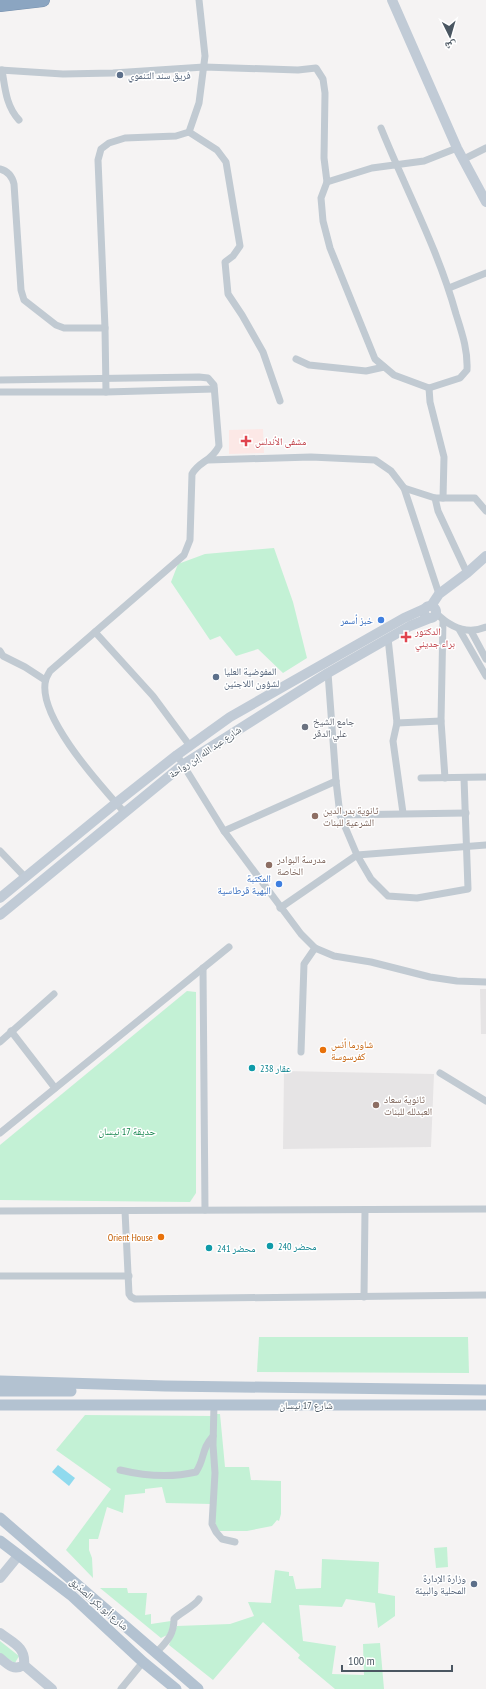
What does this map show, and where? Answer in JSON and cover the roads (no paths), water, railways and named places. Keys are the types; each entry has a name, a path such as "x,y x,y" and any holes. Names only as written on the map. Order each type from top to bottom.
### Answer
{"highway":[{"path":"0,5 43,0"}],"main road":[{"path":"0,1381 165,1386"},
{"path":"0,1391 105,1391 165,1386"},
{"name":"شارع 17 نيسان","path":"165,1386 486,1390"},
{"path":"402,1389 403,1406"},
{"path":"0,1399 126,1405"},
{"path":"0,1405 126,1405"},
{"name":"شارع 17 نيسان","path":"126,1405 486,1405"},
{"name":"شارع أبو بكر الصدّيق","path":"0,1518 198,1689"},
{"path":"0,1528 61,1580 71,1595"},
{"name":"شارع أبو بكر الصدّيق","path":"0,1541 71,1595 143,1662 176,1689"}],"street":[{"path":"189,132 199,104 205,56 199,0"},
{"path":"392,0 457,148 486,202"},
{"path":"19,120 11,110 6,98 1,70 63,74 113,73 204,67 298,70 316,68 323,78 325,93 324,158 327,182 321,198 323,221 330,248 375,359 394,375 429,388 460,378 468,370 468,354 449,288 381,128"},
{"path":"106,392 106,328 98,160 101,149 109,144 125,138 176,136 189,132 217,150 226,162 240,246 233,256 225,262 228,294 263,352 280,401"},
{"path":"327,182 372,168 424,161 457,148"},
{"path":"464,160 486,148"},
{"path":"0,169 8,173 14,184 21,290 24,300 56,325 64,328 106,328"},
{"path":"449,288 486,274"},
{"path":"296,359 309,365 366,371 384,367"},
{"path":"0,380 204,377 211,381 214,389 218,446 215,453 208,460 195,468 192,474 190,540 184,555 50,671 45,680 48,708 67,744 124,813"},
{"path":"429,388 430,402 444,457 438,511 467,573"},
{"path":"0,392 106,392 214,389"},
{"path":"208,460 311,457 375,460 391,471 404,488 439,594"},
{"path":"404,488 439,498 475,498 486,511"},
{"path":"445,778 433,613 439,594 467,573 486,556"},
{"path":"433,613 459,629 471,631 486,628"},
{"name":"شارع عبد الله إبن رواحة","path":"0,915 184,764 328,673 433,613"},
{"name":"شارع عبد الله إبن رواحة","path":"0,898 116,803 230,717 404,618 433,613"},
{"path":"459,629 486,676"},
{"path":"471,631 486,659"},
{"path":"95,632 153,696 190,746"},
{"path":"388,638 397,723 393,740 403,813"},
{"path":"0,651 3,656 25,667 45,680"},
{"path":"328,673 340,815 357,854 371,880 388,896 416,898 468,889 464,778"},
{"path":"397,723 441,721"},
{"path":"178,755 224,831 280,908 301,934 315,948 334,956 371,962 430,977 457,981 486,982"},
{"path":"421,778 486,777"},
{"path":"224,831 336,781"},
{"path":"340,815 466,813"},
{"path":"280,908 357,854 486,845"},
{"path":"0,851 25,878"},
{"path":"0,1133 229,947"},
{"path":"301,1052 304,964 315,948"},
{"path":"203,968 205,1210"},
{"path":"0,1042 54,994"},
{"path":"11,1031 55,1088"},
{"path":"440,1073 486,1101"},
{"path":"0,1211 486,1209"},
{"path":"364,1297 366,1210"},
{"path":"125,1211 129,1294 135,1299 486,1296"},
{"path":"0,1276 129,1276"},
{"path":"214,1405 213,1436 215,1473 212,1524 222,1539 235,1542"},
{"path":"120,1470 142,1475 183,1475 196,1472 201,1464 202,1454 207,1443 213,1436"},
{"path":"0,1578 18,1556"},
{"path":"156,1653 171,1636 174,1629 174,1619 181,1612 196,1604 199,1599"},
{"path":"0,1633 22,1649 25,1658 24,1665"},
{"path":"0,1658 11,1667 20,1668 24,1665"},
{"path":"121,1689 143,1662"},
{"path":"24,1665 52,1689"}],"water":[{"path":"58,1465 75,1478 69,1486 52,1472"}],"place":[{"name":"فريق سند التنموي","path":"120,75"},
{"name":"مشفى الأندلس","path":"246,441"},
{"name":"خبز أسمر","path":"381,620"},
{"name":"الدكتور براء جديني","path":"406,637"},
{"name":"المفوضية العليا لشؤون اللاجئين","path":"216,677"},
{"name":"جامع الشيخ علي الدقر","path":"305,727"},
{"name":"ثانوية بدر الدين الشرعية للبنات","path":"315,816"},
{"name":"مدرسة البوادر الخاصة","path":"269,865"},
{"name":"المكتبة البهية قرطاسية","path":"279,884"},
{"name":"شاورما أنس كفرسوسة","path":"323,1050"},
{"name":"عقار 238","path":"252,1068"},
{"name":"ثانوية سعاد العبدلله للبنات","path":"376,1105"},
{"name":"Orient House","path":"161,1237"},
{"name":"محضر 240","path":"270,1246"},
{"name":"محضر 241","path":"209,1248"},
{"name":"وزارة الإدارة المحلية والبيئة","path":"474,1584"}],"park label":[{"name":"حديقة 17 نيسان","path":"127,1131"}]}
